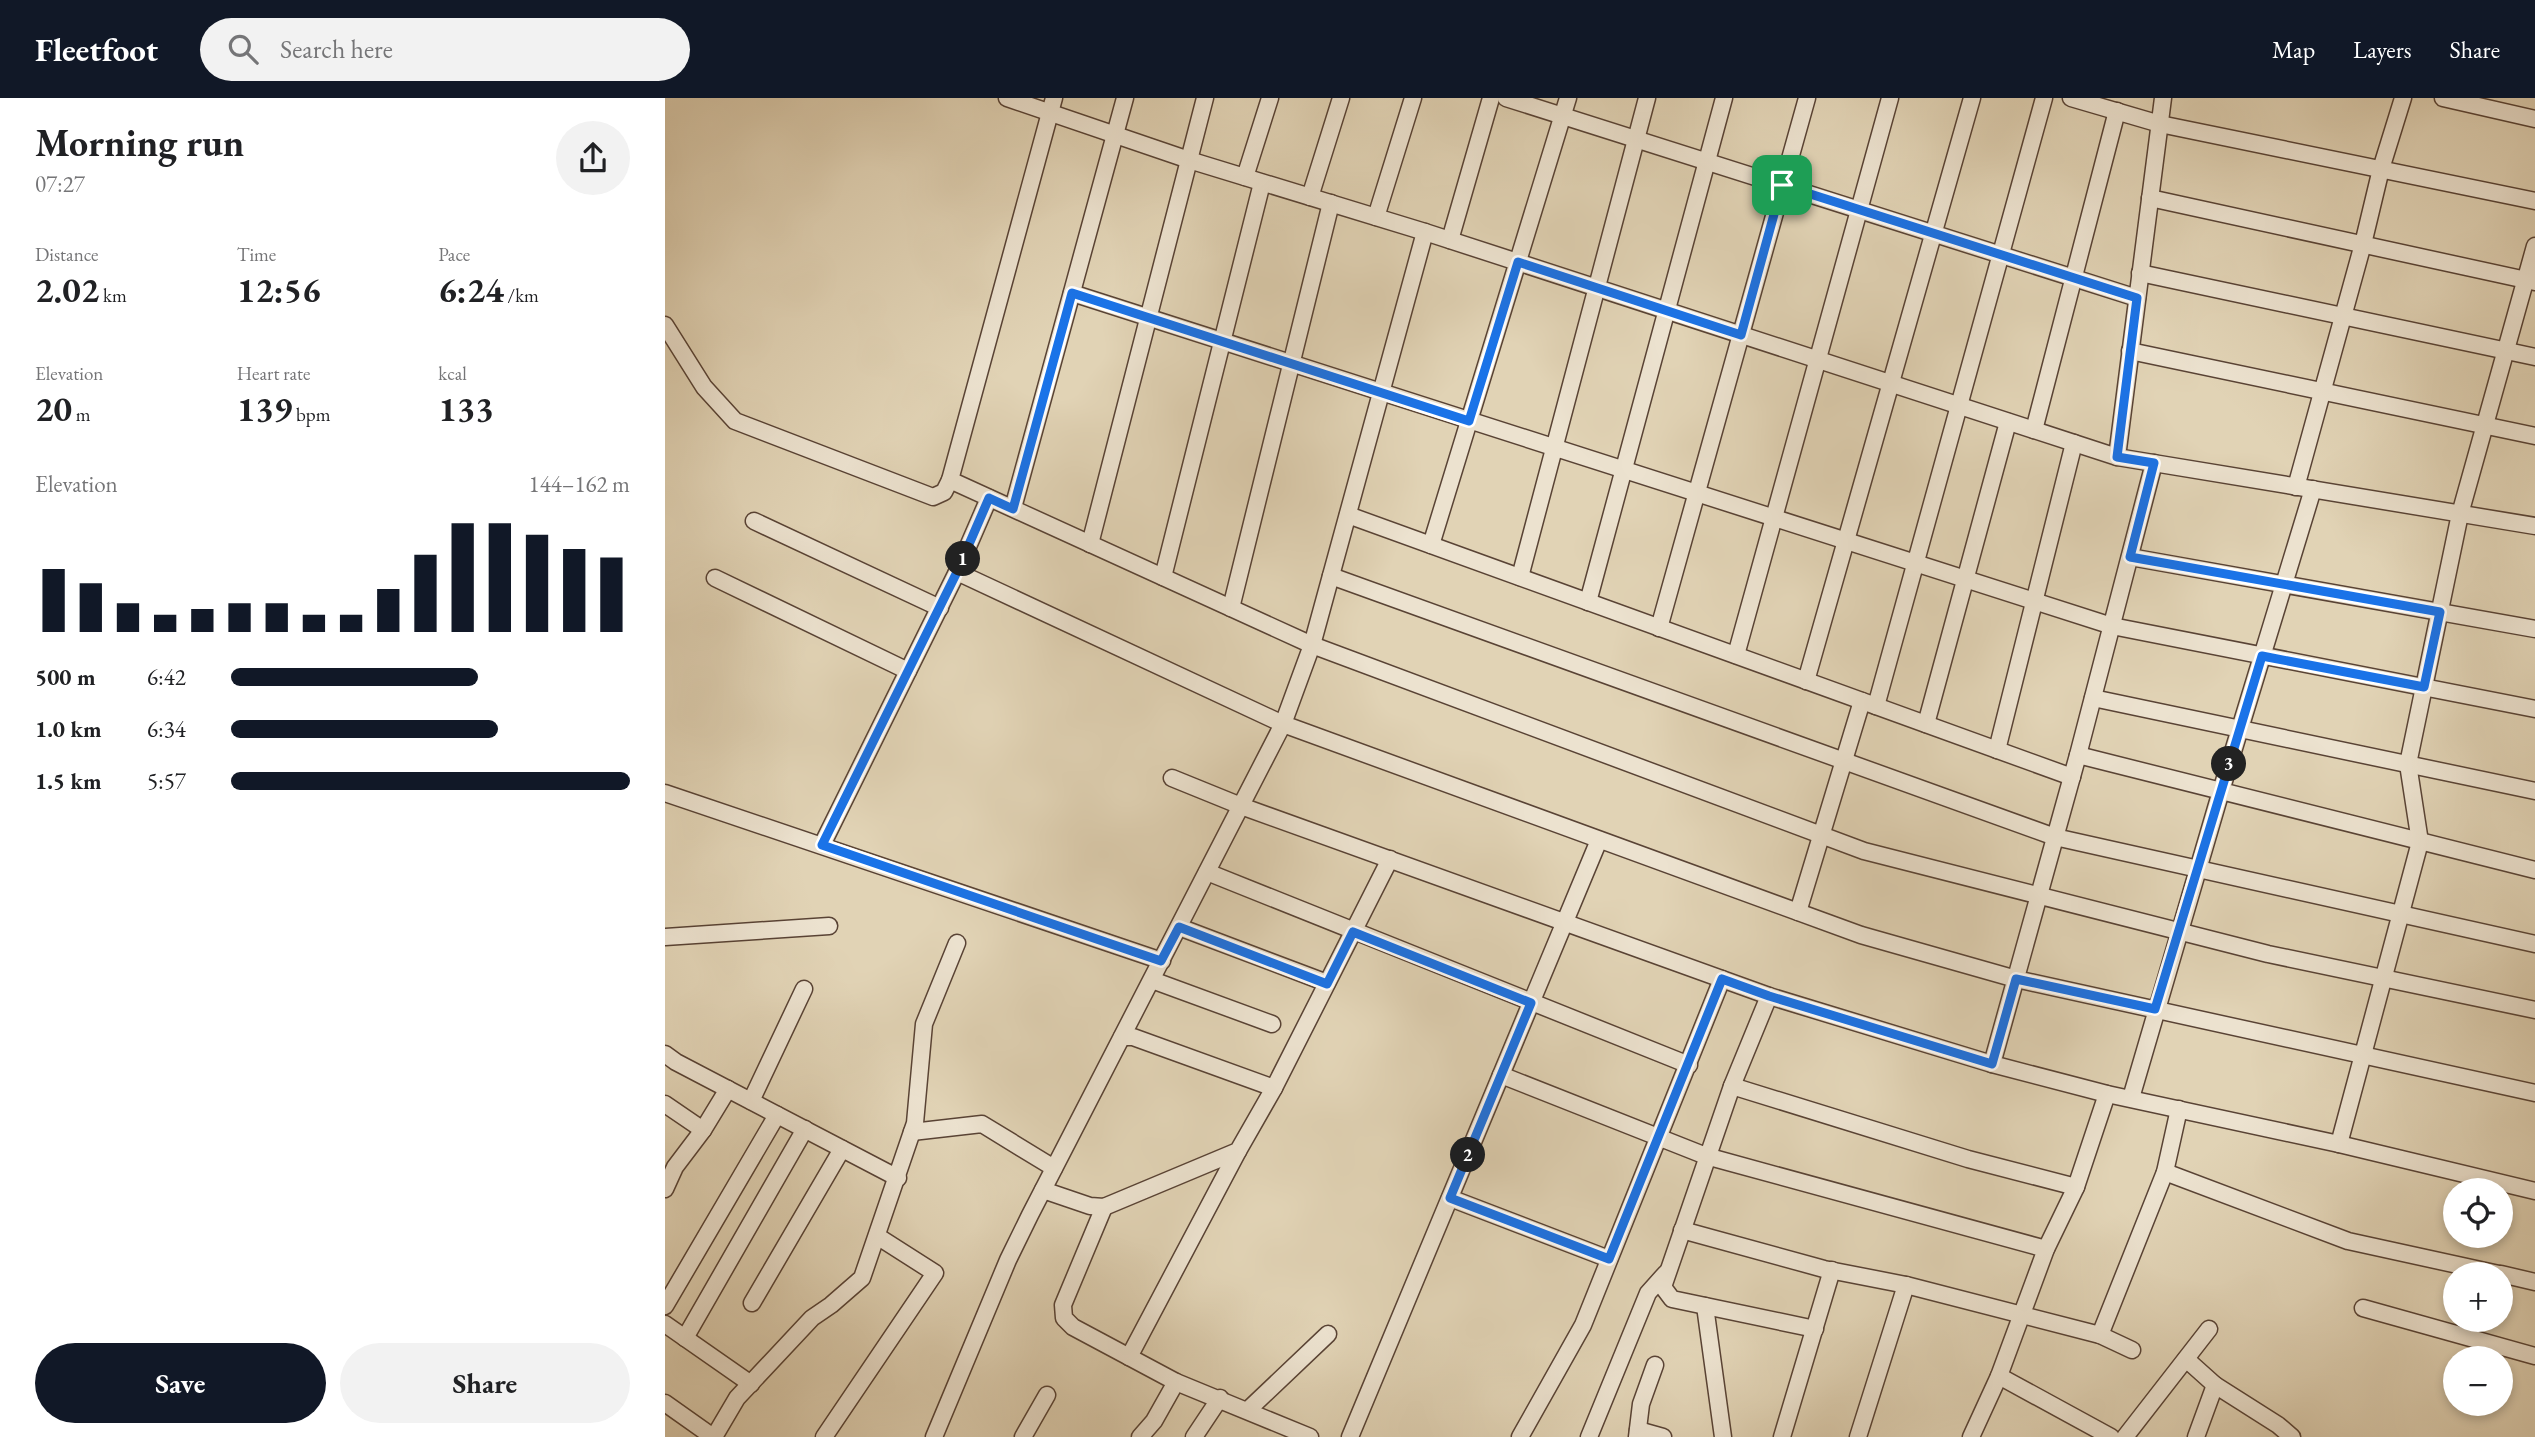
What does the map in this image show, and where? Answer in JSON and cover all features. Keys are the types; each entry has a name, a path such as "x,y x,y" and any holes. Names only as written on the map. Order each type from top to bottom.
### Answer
{"street":[{"path":"1007,98 1052,105 1115,135 1189,160 1450,240 2117,457 2535,526"},
{"path":"1013,509 1125,98"},
{"path":"1090,544 1205,98"},
{"path":"1245,177 1270,98"},
{"path":"1310,197 1341,98"},
{"path":"1376,217 1413,98"},
{"path":"1450,240 1492,98"},
{"path":"1506,98 2137,298"},
{"path":"1431,545 1568,98"},
{"path":"1520,578 1647,98"},
{"path":"1588,602 1724,98"},
{"path":"1659,628 1807,98"},
{"path":"1736,655 1889,98"},
{"path":"1806,681 1972,98"},
{"path":"1798,912 1843,762 1869,703 1915,563 2044,98"},
{"path":"2117,457 2163,98"},
{"path":"2296,487 2381,169 2403,98"},
{"path":"2443,98 2535,119"},
{"path":"2078,99 2160,124 2535,201"},
{"path":"665,325 704,387 735,421 933,497 944,492 950,480 1052,105"},
{"path":"2033,430 2117,111"},
{"path":"1163,577 1262,183"},
{"path":"2150,198 2531,281"},
{"path":"1230,608 1331,204"},
{"path":"934,1437 1008,1260 1283,724 1312,645 1425,232"},
{"path":"2339,1144 2420,842 2408,764 2460,514 2507,351 2531,281 2535,246"},
{"path":"2140,273 2535,357"},
{"path":"1072,293 2112,626 2535,709"},
{"path":"2130,351 2535,436"},
{"path":"1926,724 2008,422"},
{"path":"1997,750 2074,443"},
{"path":"1992,1064 2078,755 2154,463"},
{"path":"950,480 1312,645 1864,851 2268,954 2535,1010"},
{"path":"2130,1098 2313,489"},
{"path":"822,845 940,608 989,498"},
{"path":"1348,515 2072,777"},
{"path":"754,521 940,608"},
{"path":"2130,557 2535,629"},
{"path":"957,572 1283,724 1861,935 2016,979 2535,1093"},
{"path":"1331,576 2055,837 2535,944"},
{"path":"715,578 908,671"},
{"path":"2093,698 2535,791"},
{"path":"2078,755 2535,870"},
{"path":"1172,778 1241,806 1769,996 1992,1064 2107,1094 2339,1144 2535,1191"},
{"path":"665,793 1161,961"},
{"path":"1350,1437 1599,840"},
{"path":"1129,1357 1274,1087 1390,859"},
{"path":"1207,872 1689,1065"},
{"path":"665,937 829,926"},
{"path":"1179,927 1327,984"},
{"path":"665,1403 714,1437 737,1398 811,1318 831,1305 862,1278 912,1132 924,1024 957,943"},
{"path":"1520,1437 1583,1325 1722,979"},
{"path":"1152,980 1272,1024"},
{"path":"751,1101 804,989"},
{"path":"1769,996 1706,1156 1663,1287 1672,1299 1815,1329"},
{"path":"1122,1037 1133,1037 1274,1087"},
{"path":"665,1054 675,1062 898,1178"},
{"path":"1501,1075 1706,1156 2046,1248"},
{"path":"1732,1086 1968,1159 2076,1187"},
{"path":"665,1189 675,1167 703,1130 728,1089"},
{"path":"1971,1437 1999,1376 2046,1248 2076,1187 2107,1094"},
{"path":"665,1104 703,1130"},
{"path":"2100,1335 2165,1172 2179,1109"},
{"path":"665,1306 777,1115"},
{"path":"912,1132 982,1124 1054,1168"},
{"path":"685,1338 804,1129"},
{"path":"752,1303 842,1149"},
{"path":"1043,1190 1090,1206 1104,1207 1238,1151"},
{"path":"2165,1172 2348,1241 2445,1262"},
{"path":"1450,1198 1609,1259"},
{"path":"1104,1207 1063,1305 1064,1318 1073,1327 1176,1382 1310,1437"},
{"path":"1682,1230 1832,1270 2100,1335 2132,1350"},
{"path":"824,1437 935,1273 877,1236"},
{"path":"1782,1437 1832,1270"},
{"path":"1589,1437 1648,1293 1668,1271"},
{"path":"2513,1277 2535,1282"},
{"path":"1859,1437 1906,1286"},
{"path":"1705,1306 1723,1437"},
{"path":"2363,1308 2535,1356"},
{"path":"665,1324 751,1384"},
{"path":"2125,1437 2209,1329"},
{"path":"1248,1410 1328,1334"},
{"path":"2186,1359 2215,1385 2292,1437"},
{"path":"1655,1365 1641,1405 1637,1434 1663,1437"},
{"path":"1999,1376 2111,1437"},
{"path":"1140,1437 1154,1421 1176,1382"},
{"path":"2196,1437 2215,1385"},
{"path":"1023,1437 1047,1395"},
{"path":"1195,1437 1220,1398"}],"route":[{"path":"1782,185 2137,298 2117,457 2154,463 2130,557 2440,612 2424,687 2262,656 2155,1009 2016,979 1992,1064 1769,996 1722,979 1609,1259 1450,1198 1531,1003 1353,932 1327,984 1179,927 1161,961 822,845 957,572 989,498 1013,509 1072,293 1469,421 1518,262 1741,335 1782,185"}]}
